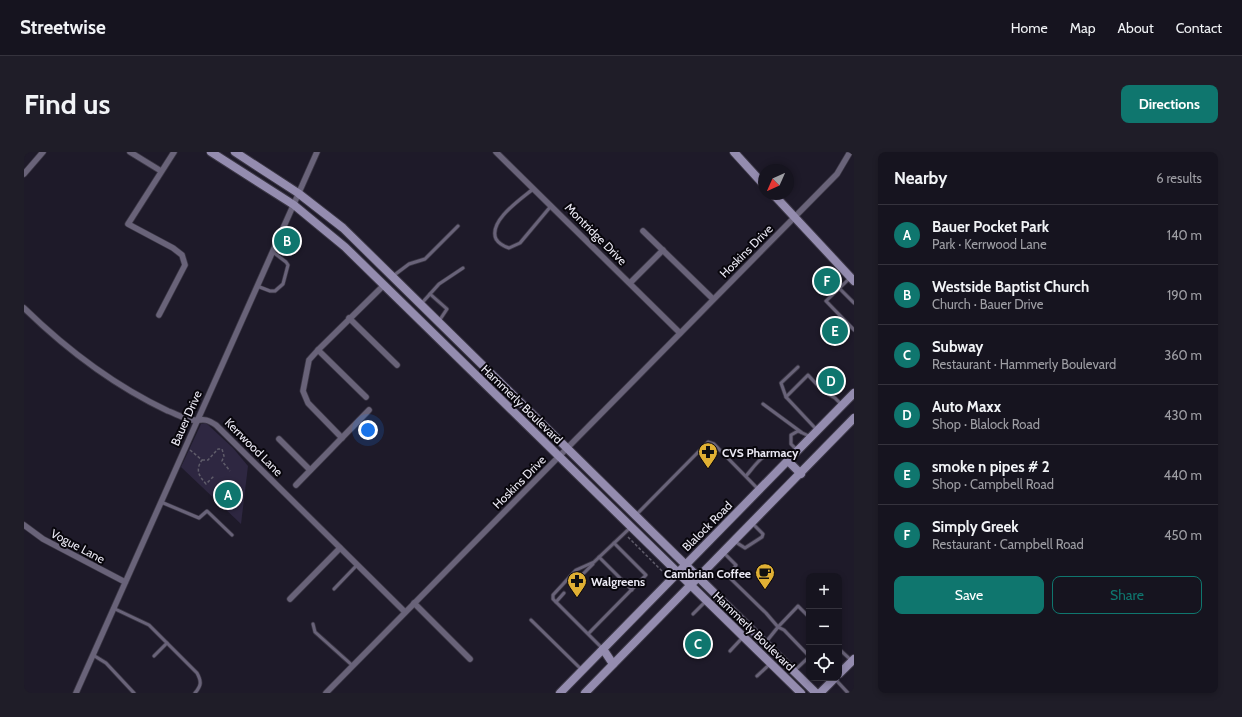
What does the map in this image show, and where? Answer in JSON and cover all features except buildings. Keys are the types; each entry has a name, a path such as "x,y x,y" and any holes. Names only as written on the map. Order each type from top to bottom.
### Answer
{"main road":[{"name":"Hammerly Boulevard","path":"211,152 294,205 345,247 631,526 675,575 690,585 801,693"},
{"name":"Hammerly Boulevard","path":"234,152 298,193 343,228 816,693"},
{"path":"734,152 758,178"},
{"path":"779,200 852,279"},
{"path":"384,285 393,276"},
{"path":"456,356 465,347"},
{"name":"Blalock Road","path":"560,693 854,393"},
{"path":"585,693 801,474 854,418"},
{"path":"788,461 801,474"},
{"path":"603,649 613,664"},
{"path":"842,671 853,660"},
{"path":"820,693 832,681"}],"street":[{"path":"24,174 43,152"},
{"path":"130,152 161,171"},
{"path":"159,315 184,265 182,255 174,248 128,224 174,152"},
{"name":"Bauer Drive","path":"76,693 294,205 316,152"},
{"name":"Montridge Drive","path":"496,152 680,333"},
{"name":"Hoskins Drive","path":"326,693 837,174 850,152"},
{"path":"643,231 713,299"},
{"path":"630,283 663,250"},
{"path":"342,438 308,404 303,390 309,360 349,318 384,285"},
{"name":"Kerrwood Lane","path":"24,308 67,346 122,386 167,410 188,419 197,420 206,418 216,425 405,612"},
{"path":"349,318 397,365"},
{"path":"318,350 366,397"},
{"path":"296,485 369,410"},
{"path":"279,439 310,470"},
{"name":"Vogue Lane","path":"24,525 43,539 125,582"},
{"path":"290,599 340,548"},
{"path":"414,603 470,659"}],"lane":[{"path":"533,188 505,213 497,223 494,229 496,238 500,244 509,248 520,243 551,206"},
{"path":"393,276 408,264 425,259 458,226"},
{"path":"257,286 270,291 275,291 283,284 288,266 286,262 273,252"},
{"path":"421,304 439,284 463,268"},
{"path":"852,279 826,300 854,330"},
{"path":"840,288 854,303"},
{"path":"430,294 447,309 438,322"},
{"path":"798,366 781,383 786,397 818,430"},
{"path":"786,397 808,375 823,391 835,398 842,405"},
{"path":"763,404 801,432 811,437"},
{"path":"798,451 791,444 790,438 794,433 801,432"},
{"path":"636,516 708,442 714,444 759,490"},
{"path":"746,476 765,455 770,453 780,455 788,461"},
{"path":"161,502 199,518 207,511 232,535"},
{"path":"734,541 745,548 762,537 763,534 752,523"},
{"path":"571,586 631,526"},
{"path":"588,633 646,575 614,543"},
{"path":"723,552 736,565 731,573 731,579 766,613 778,627 784,630 806,654"},
{"path":"599,557 632,590"},
{"path":"594,562 576,570 556,590 553,598 603,649"},
{"path":"334,589 357,565"},
{"path":"556,602 564,593"},
{"path":"693,614 706,601"},
{"path":"765,643 798,606 806,614"},
{"path":"113,608 144,622 197,673 201,680 200,687 195,693"},
{"path":"531,620 582,670"},
{"path":"313,624 315,632 353,666"},
{"path":"730,651 743,637"},
{"path":"154,656 167,644"},
{"path":"842,651 853,660"},
{"path":"93,656 106,663 134,693"},
{"path":"794,671 806,660"},
{"path":"757,676 770,664"},
{"path":"839,681 848,693"}],"path":[{"path":"189,449 202,460 208,460 218,449 222,449 224,456 222,461 230,471"},
{"path":"202,460 198,466 198,476 206,484 214,476"},
{"path":"625,533 663,572 675,575"}],"shaded area":[{"path":"206,423 233,448 248,466 241,524 181,467 201,424"}],"place":[{"name":"Westside Baptist Church","path":"287,241"},
{"name":"Simply Greek","path":"827,281"},
{"name":"smoke n pipes # 2","path":"835,331"},
{"name":"Auto Maxx","path":"831,381"},
{"name":"CVS Pharmacy","path":"708,469"},
{"name":"Bauer Pocket Park","path":"228,495"},
{"name":"Cambrian Coffee","path":"765,590"},
{"name":"Walgreens","path":"577,598"},
{"name":"Subway","path":"698,644"}]}
